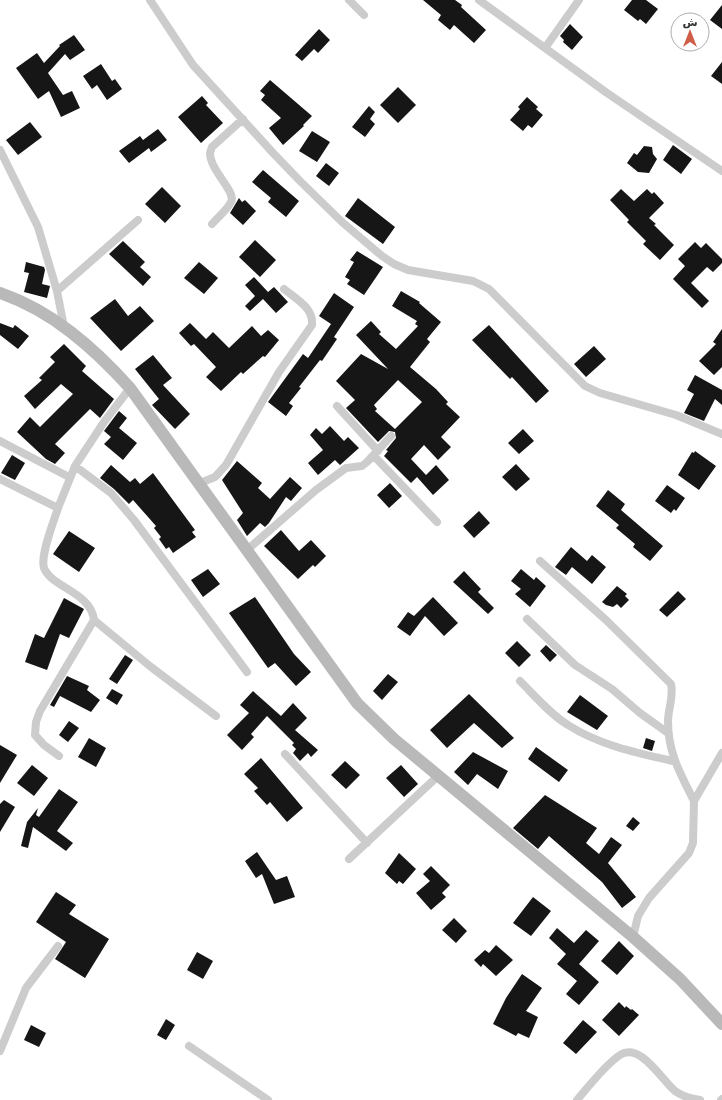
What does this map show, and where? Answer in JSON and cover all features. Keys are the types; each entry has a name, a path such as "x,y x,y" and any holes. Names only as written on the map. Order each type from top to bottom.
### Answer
{"main road":[{"path":"0,293 32,308 64,327 96,351 130,388 200,483 357,703 394,740 633,937 680,979 722,1024"}],"street":[{"path":"150,0 194,65 300,182 342,222 394,264 416,272 472,281 489,288 586,386 600,393 676,415 722,434"},
{"path":"349,0 364,15"},
{"path":"479,0 607,93 722,171"},
{"path":"545,48 579,0"},
{"path":"212,224 231,202 232,197 231,191 214,169 210,153 212,147 243,119"},
{"path":"0,150 38,227 57,291 64,327"},
{"path":"57,291 138,220"},
{"path":"200,483 215,477 226,465 279,372 312,325 313,319 305,306 284,289"},
{"path":"130,388 104,422 70,477 58,508 45,553 44,568 52,576 84,600 91,608 94,620 151,667 216,716"},
{"path":"337,406 437,522"},
{"path":"247,550 316,490 346,468 362,466 391,436"},
{"path":"0,441 70,477"},
{"path":"76,466 111,493 134,520 246,672"},
{"path":"0,479 58,508"},
{"path":"540,561 606,620 671,684 672,691 668,714 668,733 673,761 694,801"},
{"path":"527,619 575,665 612,689 640,713 668,733"},
{"path":"59,756 44,745 35,735 36,722 40,711 94,620"},
{"path":"520,681 549,710 567,725 591,739 638,754 673,761"},
{"path":"633,937 638,916 649,898 689,853 693,843 694,801 722,753"},
{"path":"285,754 367,843"},
{"path":"349,859 438,776"},
{"path":"0,1051 26,988 58,946"},
{"path":"189,1046 268,1100"},
{"path":"577,1100 619,1055 632,1052 642,1056 675,1091 686,1097 700,1100"}],"building":[{"path":"423,0 455,0 462,5 461,7 486,30 474,43 454,25 450,30 438,20 441,15"},
{"path":"632,0 646,0 658,9 646,24 640,19 638,21 624,10"},
{"path":"722,5 722,29 710,20"},
{"path":"570,24 583,37 572,50 563,42 564,40 560,36"},
{"path":"319,29 330,40 318,53 314,49 302,61 295,55"},
{"path":"74,35 85,50 70,60 65,54 48,73 63,95 72,91 80,108 61,117 49,91 38,99 16,68 37,53 44,63 60,46 59,45"},
{"path":"722,62 722,84 711,76"},
{"path":"101,64 112,81 115,79 122,89 107,100 97,85 92,89 83,76"},
{"path":"270,80 312,116 303,125 304,126 283,145 269,128 281,118 261,100 265,95 260,91"},
{"path":"398,87 416,105 398,123 380,105"},
{"path":"202,96 208,103 206,105 223,123 201,143 178,117"},
{"path":"527,97 538,107 536,109 543,115 532,128 528,125 523,131 510,120 520,109 518,107"},
{"path":"369,106 375,112 370,119 375,124 365,137 352,127"},
{"path":"30,122 42,137 18,155 6,140"},
{"path":"158,129 167,140 151,152 149,148 129,163 119,151 140,136 143,140"},
{"path":"312,131 330,142 317,162 299,151"},
{"path":"673,145 692,159 681,174 663,160"},
{"path":"644,146 652,147 653,154 657,159 649,173 638,172 627,163 634,153 637,155"},
{"path":"326,163 339,173 329,186 316,176"},
{"path":"263,170 299,201 286,217 268,202 271,198 252,182"},
{"path":"162,187 181,206 165,223 145,204"},
{"path":"621,189 634,201 647,189 652,194 654,192 664,203 649,218 674,245 660,260 643,244 646,241 627,222 629,220 610,200"},
{"path":"239,198 242,202 245,200 256,211 243,225 230,213"},
{"path":"358,198 395,227 383,244 345,216"},
{"path":"255,240 276,260 260,277 239,257"},
{"path":"123,241 145,262 140,267 151,277 143,286 109,254"},
{"path":"695,242 701,248 706,243 722,259 722,263 713,272 707,267 691,283 709,301 702,308 673,279 685,266 678,259"},
{"path":"357,251 383,267 364,295 347,284 350,280 345,277 354,262 350,260"},
{"path":"26,262 44,267 45,270 42,284 50,286 47,298 24,292 29,273 24,272"},
{"path":"199,262 218,278 204,294 184,278"},
{"path":"254,277 268,292 274,287 288,302 276,313 263,299 250,311 245,306 255,296 245,285"},
{"path":"401,291 420,302 419,303 441,322 427,339 430,342 410,367 436,389 448,402 446,404 460,417 441,437 451,447 438,460 424,445 411,459 426,475 436,465 449,480 433,495 417,477 411,483 384,456 388,451 386,450 396,438 395,432 389,431 378,442 346,408 355,400 336,381 361,354 388,369 356,335 371,321 381,332 379,334 396,349 418,326 415,324 417,321 392,306","holes":["398,380 422,402 395,429 375,411 377,409 374,405"]},
{"path":"334,293 354,307 334,337 337,339 322,361 320,360 299,387 301,388 289,403 293,406 286,416 268,402 303,354 308,358 331,324 319,316"},
{"path":"115,299 128,316 140,306 154,321 121,351 90,318"},
{"path":"0,323 13,328 15,325 29,336 18,349 0,335"},
{"path":"190,323 206,339 213,332 229,348 252,326 261,336 268,330 279,340 265,357 263,356 243,374 241,372 221,391 206,377 216,367 194,344 191,346 179,333"},
{"path":"489,325 549,391 536,403 512,377 510,379 472,340"},
{"path":"722,329 722,367 714,375 699,361 716,344 713,342"},
{"path":"64,344 86,366 82,371 114,399 100,418 90,409 55,444 65,453 55,464 46,459 17,432 30,417 40,427 73,394 61,384 35,409 24,396 42,380 39,378 55,362 50,357"},
{"path":"594,346 606,359 586,377 574,364"},
{"path":"153,355 172,378 163,385 190,414 175,429 152,405 159,399 135,369"},
{"path":"695,375 722,390 722,405 715,399 704,421 684,413 694,394 687,390"},
{"path":"119,411 127,418 119,428 137,443 123,460 104,444 111,437 104,431"},
{"path":"330,426 344,441 348,437 359,448 340,465 335,460 318,475 308,463 323,450 310,435 316,428 322,434"},
{"path":"523,429 534,441 519,454 508,443"},
{"path":"695,451 716,466 699,490 678,475 692,452 694,453"},
{"path":"12,455 25,463 15,480 1,473"},
{"path":"237,461 262,483 258,488 270,499 290,477 302,488 291,501 286,497 265,527 260,523 247,536 237,520 243,513 222,480"},
{"path":"516,464 530,479 516,491 502,477"},
{"path":"111,465 130,482 135,478 140,484 153,473 195,530 192,532 196,537 173,553 169,547 166,549 159,539 161,537 154,528 156,526 133,500 129,504 100,478"},
{"path":"390,483 402,496 389,508 377,495"},
{"path":"667,485 685,498 676,511 674,509 671,513 655,501"},
{"path":"608,490 625,504 621,510 663,546 650,561 633,547 635,544 616,528 619,525 596,506"},
{"path":"479,511 490,523 474,538 463,526"},
{"path":"281,530 299,551 311,540 326,556 315,567 313,565 298,579 264,546"},
{"path":"69,531 95,548 79,572 53,554"},
{"path":"571,547 587,561 592,555 606,567 592,584 572,567 566,575 555,567"},
{"path":"208,569 220,584 203,597 191,580"},
{"path":"521,569 534,580 536,577 546,586 530,607 515,594 521,589 511,581"},
{"path":"464,571 481,589 478,592 494,608 488,614 453,582"},
{"path":"617,586 627,594 625,596 629,600 621,608 617,604 613,607 602,602"},
{"path":"678,591 686,599 667,617 659,610"},
{"path":"255,597 294,654 311,672 296,686 275,663 268,668 229,613"},
{"path":"433,597 458,623 444,636 425,616 410,636 397,627 408,612 414,616"},
{"path":"64,598 84,609 69,638 60,634 47,670 25,662 35,634 44,638"},
{"path":"517,641 531,655 519,667 505,653"},
{"path":"546,645 557,655 550,662 540,651"},
{"path":"125,655 133,660 117,684 109,679"},
{"path":"388,674 398,682 382,700 373,691"},
{"path":"67,676 89,686 87,690 100,700 91,712 60,696 54,707 50,705"},
{"path":"112,689 123,695 117,705 106,698"},
{"path":"253,691 281,716 293,703 307,718 295,730 318,750 311,757 308,753 300,761 293,753 296,749 292,745 294,743 267,716 251,734 254,737 242,750 227,735 249,713 240,705"},
{"path":"469,694 514,738 502,748 474,723 447,748 430,730"},
{"path":"580,695 608,716 597,730 567,712"},
{"path":"69,721 79,728 68,742 59,735"},
{"path":"89,738 106,748 96,767 78,757"},
{"path":"646,738 655,741 652,751 643,748"},
{"path":"0,745 17,755 0,783"},
{"path":"536,747 568,770 559,782 528,759"},
{"path":"473,752 508,771 498,789 477,774 468,785 454,772"},
{"path":"261,758 303,808 287,822 270,802 267,805 254,791 258,788 244,774"},
{"path":"345,761 360,775 346,789 331,775"},
{"path":"32,765 48,778 34,796 17,783"},
{"path":"401,765 418,784 404,797 386,778"},
{"path":"59,789 78,802 57,831 73,843 66,851 33,827 28,848 21,846 27,822 38,808 36,815 39,817"},
{"path":"545,795 597,828 586,843 599,854 611,837 622,845 608,863 636,897 622,908 602,882 549,836 538,849 513,828"},
{"path":"4,800 15,807 0,832 0,804"},
{"path":"633,817 640,823 633,831 626,826"},
{"path":"257,852 276,880 287,876 295,897 274,904 262,874 256,878 245,861"},
{"path":"399,853 416,869 403,884 399,881 397,884 385,873"},
{"path":"431,866 450,885 442,893 446,897 431,910 416,893 430,881 423,874"},
{"path":"56,892 76,905 69,914 109,939 85,978 55,959 66,942 36,922"},
{"path":"533,897 551,911 531,936 513,923"},
{"path":"454,918 467,931 456,943 442,930"},
{"path":"557,928 574,943 586,930 599,941 579,964 599,982 579,1005 566,994 577,981 557,964 566,954 549,938"},
{"path":"619,941 634,956 617,975 601,961"},
{"path":"496,945 513,960 496,976 483,964 481,967 474,960 485,950 489,953"},
{"path":"197,952 213,961 203,979 187,970"},
{"path":"522,974 542,988 526,1011 538,1017 529,1038 518,1033 516,1036 493,1024 506,998"},
{"path":"619,1002 625,1008 626,1006 631,1010 632,1009 639,1015 619,1036 602,1020"},
{"path":"166,1019 175,1025 166,1040 157,1035"},
{"path":"583,1020 597,1032 576,1054 563,1043"},
{"path":"31,1025 46,1033 39,1047 24,1040"}]}
